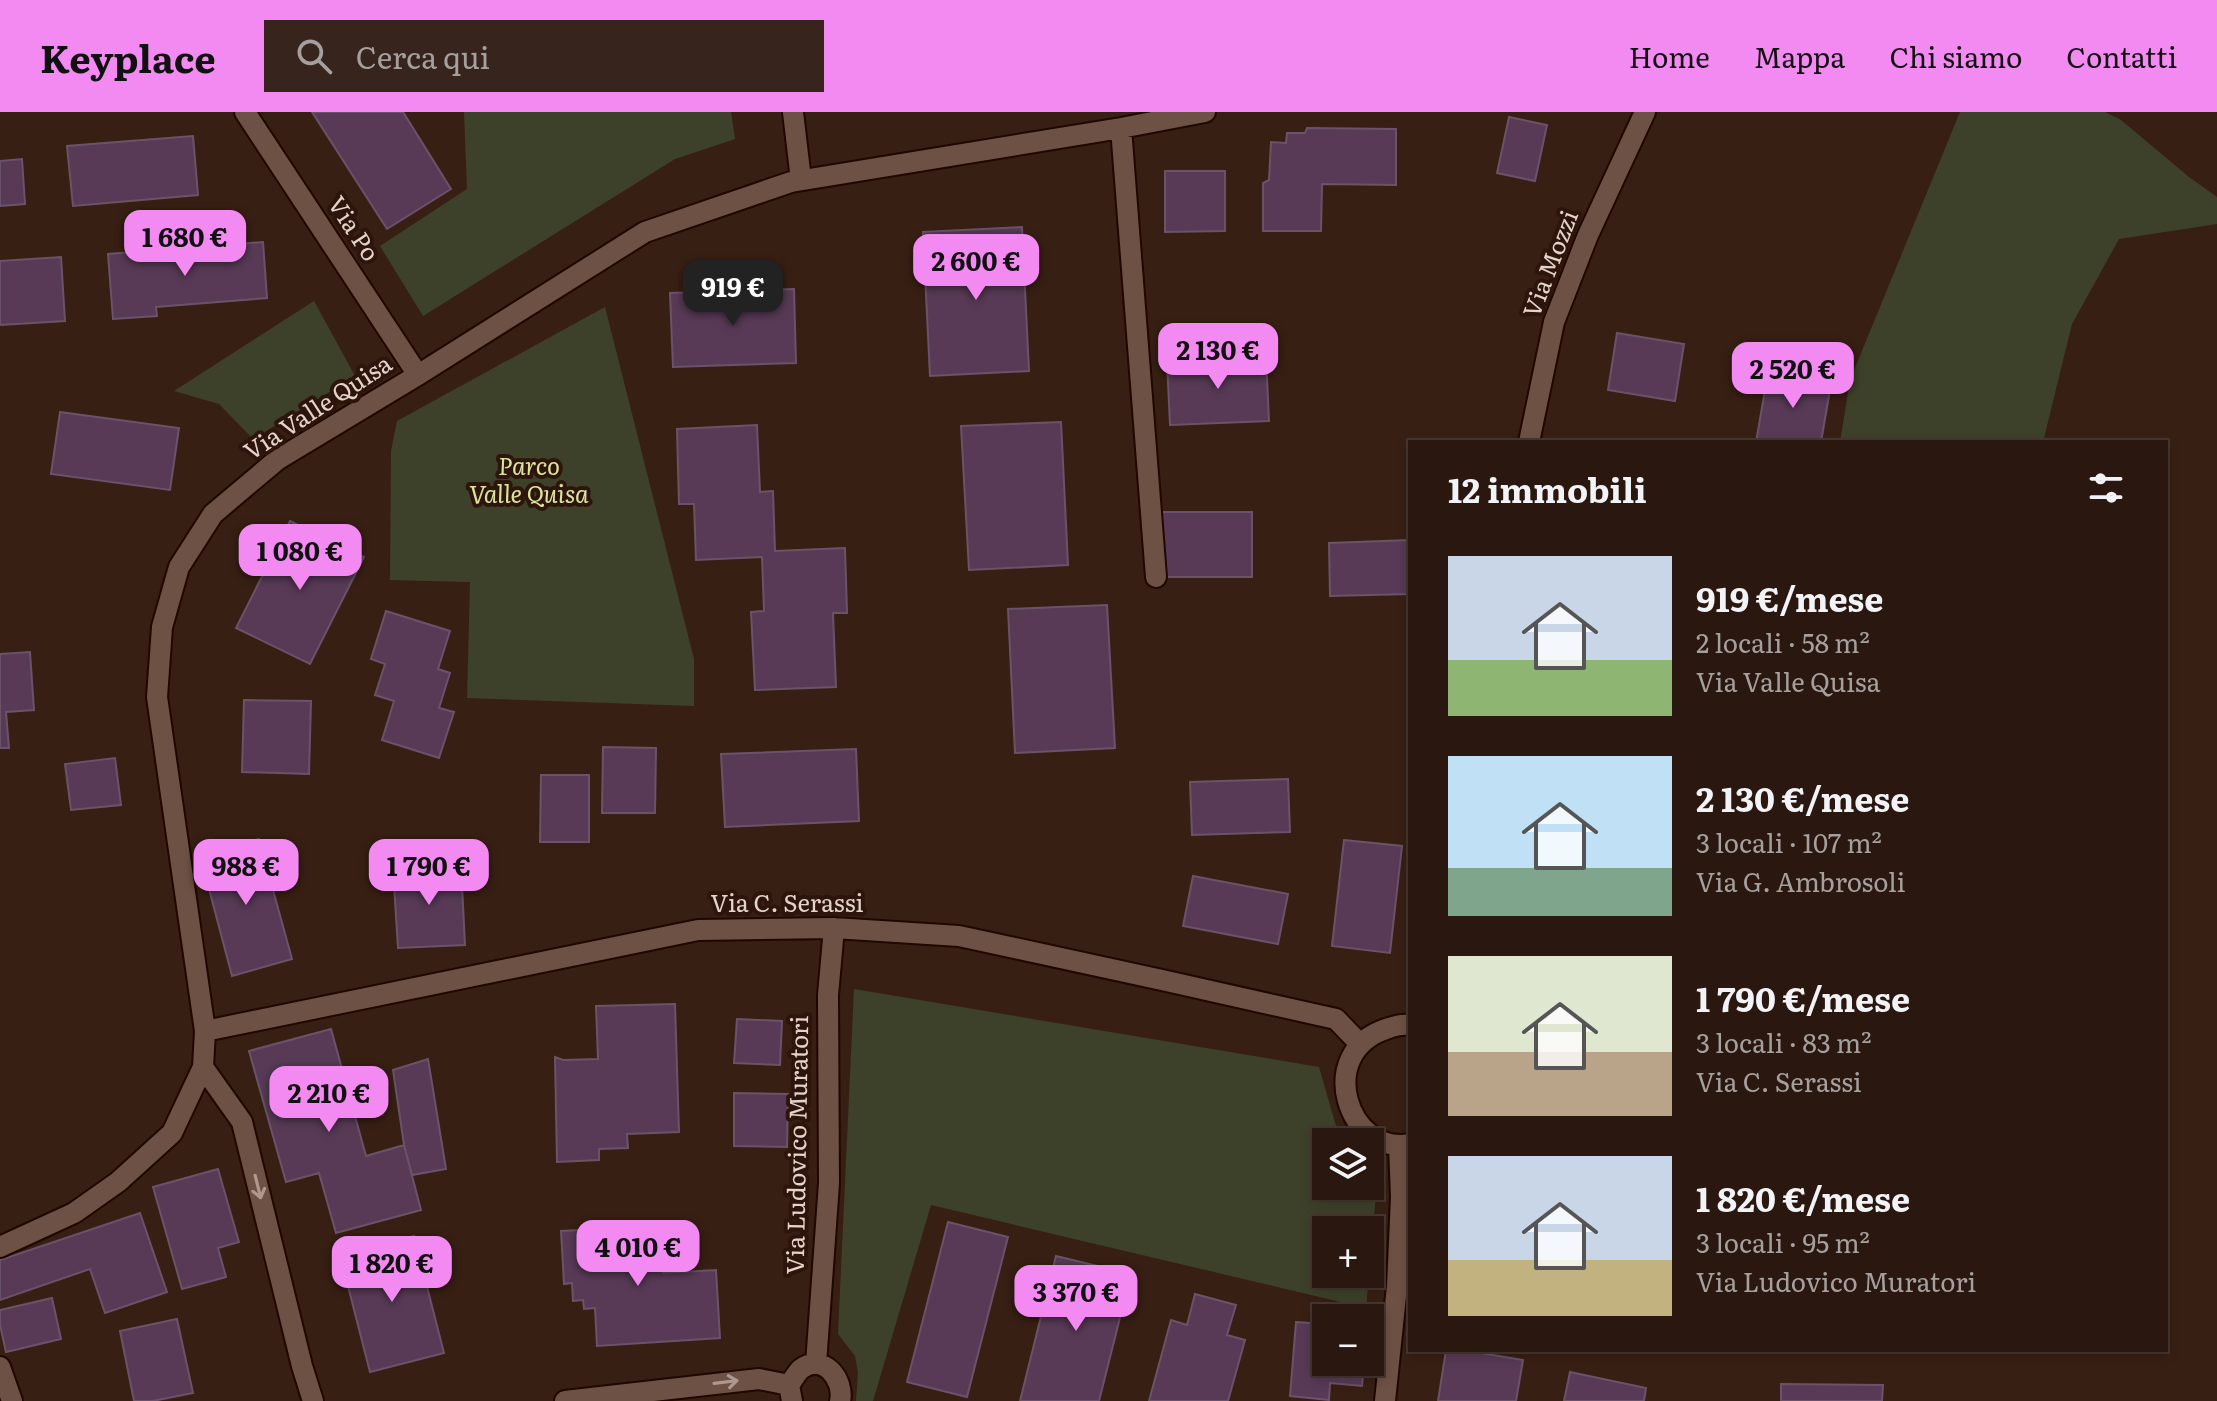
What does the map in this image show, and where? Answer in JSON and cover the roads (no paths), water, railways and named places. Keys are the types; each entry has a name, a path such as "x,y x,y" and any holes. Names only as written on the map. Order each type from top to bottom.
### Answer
{"street":[{"name":"Via Po","path":"245,112 418,375"},
{"path":"793,112 801,180"},
{"name":"Via Valle Quisa","path":"203,1067 205,1031 157,697 162,627 179,567 213,514 277,460 645,232 801,180 1205,112"},
{"name":"Via Mozzi","path":"1529,440 1554,322 1588,235 1645,112"},
{"path":"1121,128 1156,577"},
{"name":"Via C. Serassi","path":"205,1031 698,930 834,928 959,936 1162,980 1336,1019 1360,1044"},
{"name":"Via Ludovico Muratori","path":"816,1364 829,1183 828,995 834,928"},
{"path":"1385,1401 1404,1286 1401,1197 1404,1145 1377,1139 1355,1119 1344,1084 1349,1063 1360,1044 1371,1034 1408,1025"},
{"path":"0,1247 74,1213 118,1182 172,1133 203,1067 242,1122 313,1401"},
{"path":"565,1401 759,1379 790,1393 802,1368 816,1364 836,1374 842,1393 840,1401"},
{"path":"0,1367 12,1401"}],"park label":[{"name":"Parco Valle Quisa","path":"529,481"}]}
